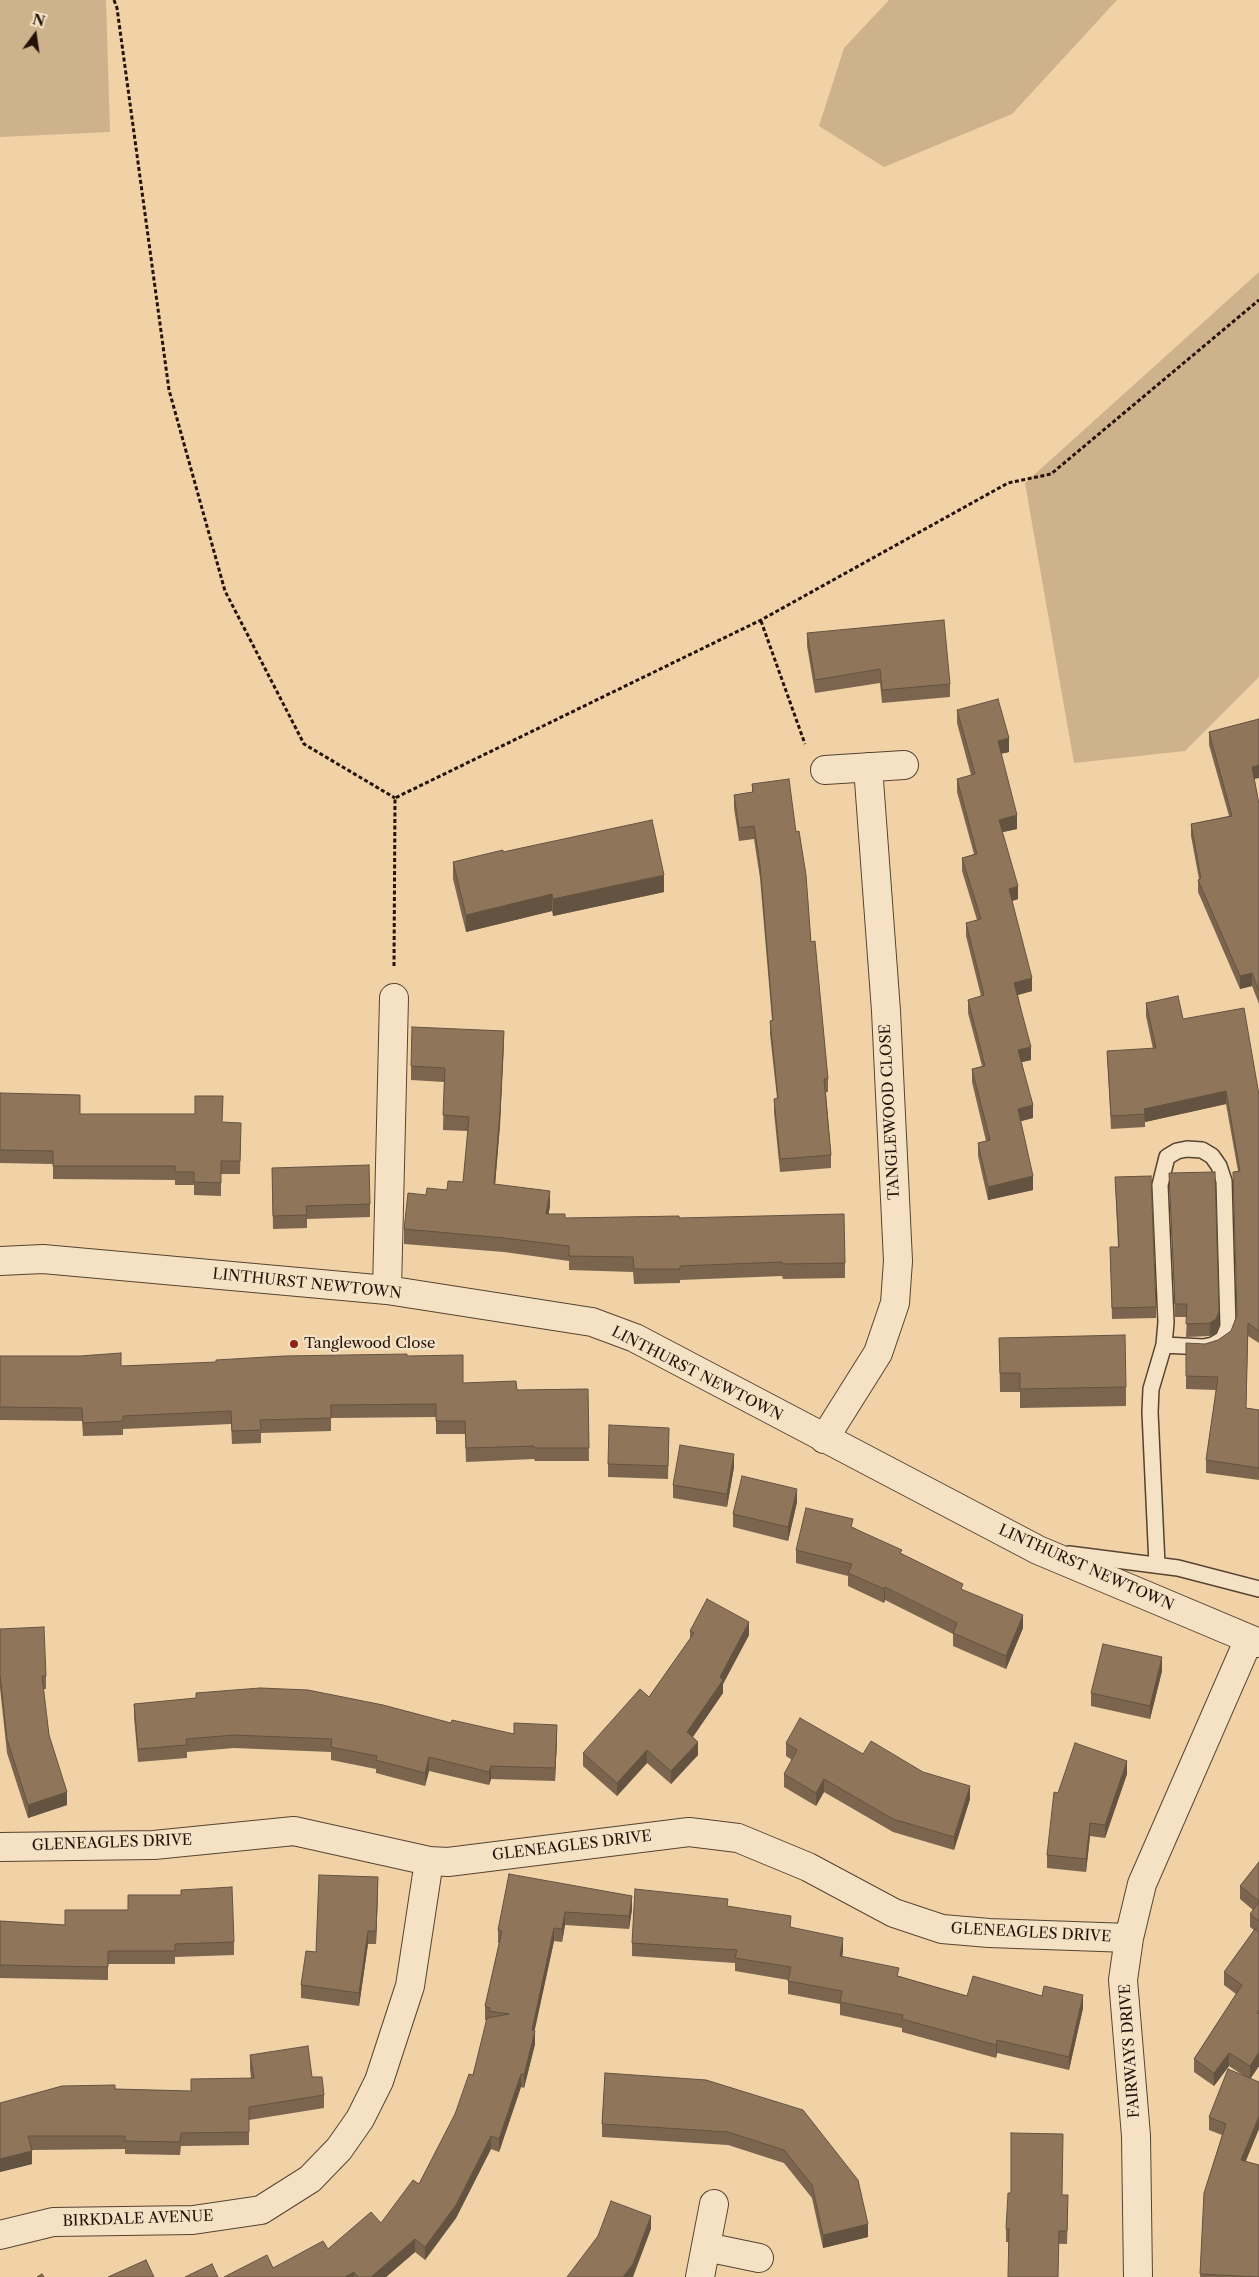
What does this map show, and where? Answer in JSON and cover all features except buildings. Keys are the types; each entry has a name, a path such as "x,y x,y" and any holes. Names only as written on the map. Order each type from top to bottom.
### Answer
{"street":[{"path":"825,770 904,765"},
{"name":"TANGLEWOOD CLOSE","path":"824,1439 878,1353 895,1302 898,1262 886,1011 868,767"},
{"path":"387,1290 394,998"},
{"name":"LINTHURST NEWTOWN","path":"0,1261 43,1259 387,1290 592,1322 635,1338 1038,1550 1254,1641"},
{"name":"FAIRWAYS DRIVE","path":"1138,2277 1136,2136 1123,1980 1128,1938 1142,1884 1254,1641"},
{"name":"GLENEAGLES DRIVE","path":"0,1847 154,1845 294,1831 429,1861 448,1862 689,1832 738,1838 808,1868 894,1913 942,1929 989,1933 1128,1938"},
{"name":"BIRKDALE AVENUE","path":"0,2235 53,2222 193,2220 261,2210 310,2179 338,2149 360,2119 379,2081 410,1986 429,1861"},
{"path":"700,2277 714,2204"},
{"path":"706,2247 759,2258"}],"lane":[{"path":"1157,1565 1150,1412 1151,1389 1164,1346 1166,1322 1160,1185 1162,1168 1167,1157 1177,1151 1187,1149 1202,1150 1216,1161 1224,1181 1228,1327 1223,1339 1213,1345 1203,1347 1164,1346"},
{"path":"1038,1550 1178,1568 1259,1589"}],"path":[{"path":"114,0 117,8 169,390 226,591 304,744 395,798"},
{"path":"395,798 761,620 1008,483 1050,474 1259,300"},
{"path":"761,620 806,748 825,770"},
{"path":"394,998 395,798"}],"shaded area":[{"path":"0,0 106,0 110,132 0,137"},
{"path":"889,0 1117,0 1012,114 884,167 819,126 844,48"},
{"path":"1259,272 1259,677 1185,751 1074,763 1025,483"}],"place":[{"name":"Tanglewood Close","path":"294,1344"}]}
